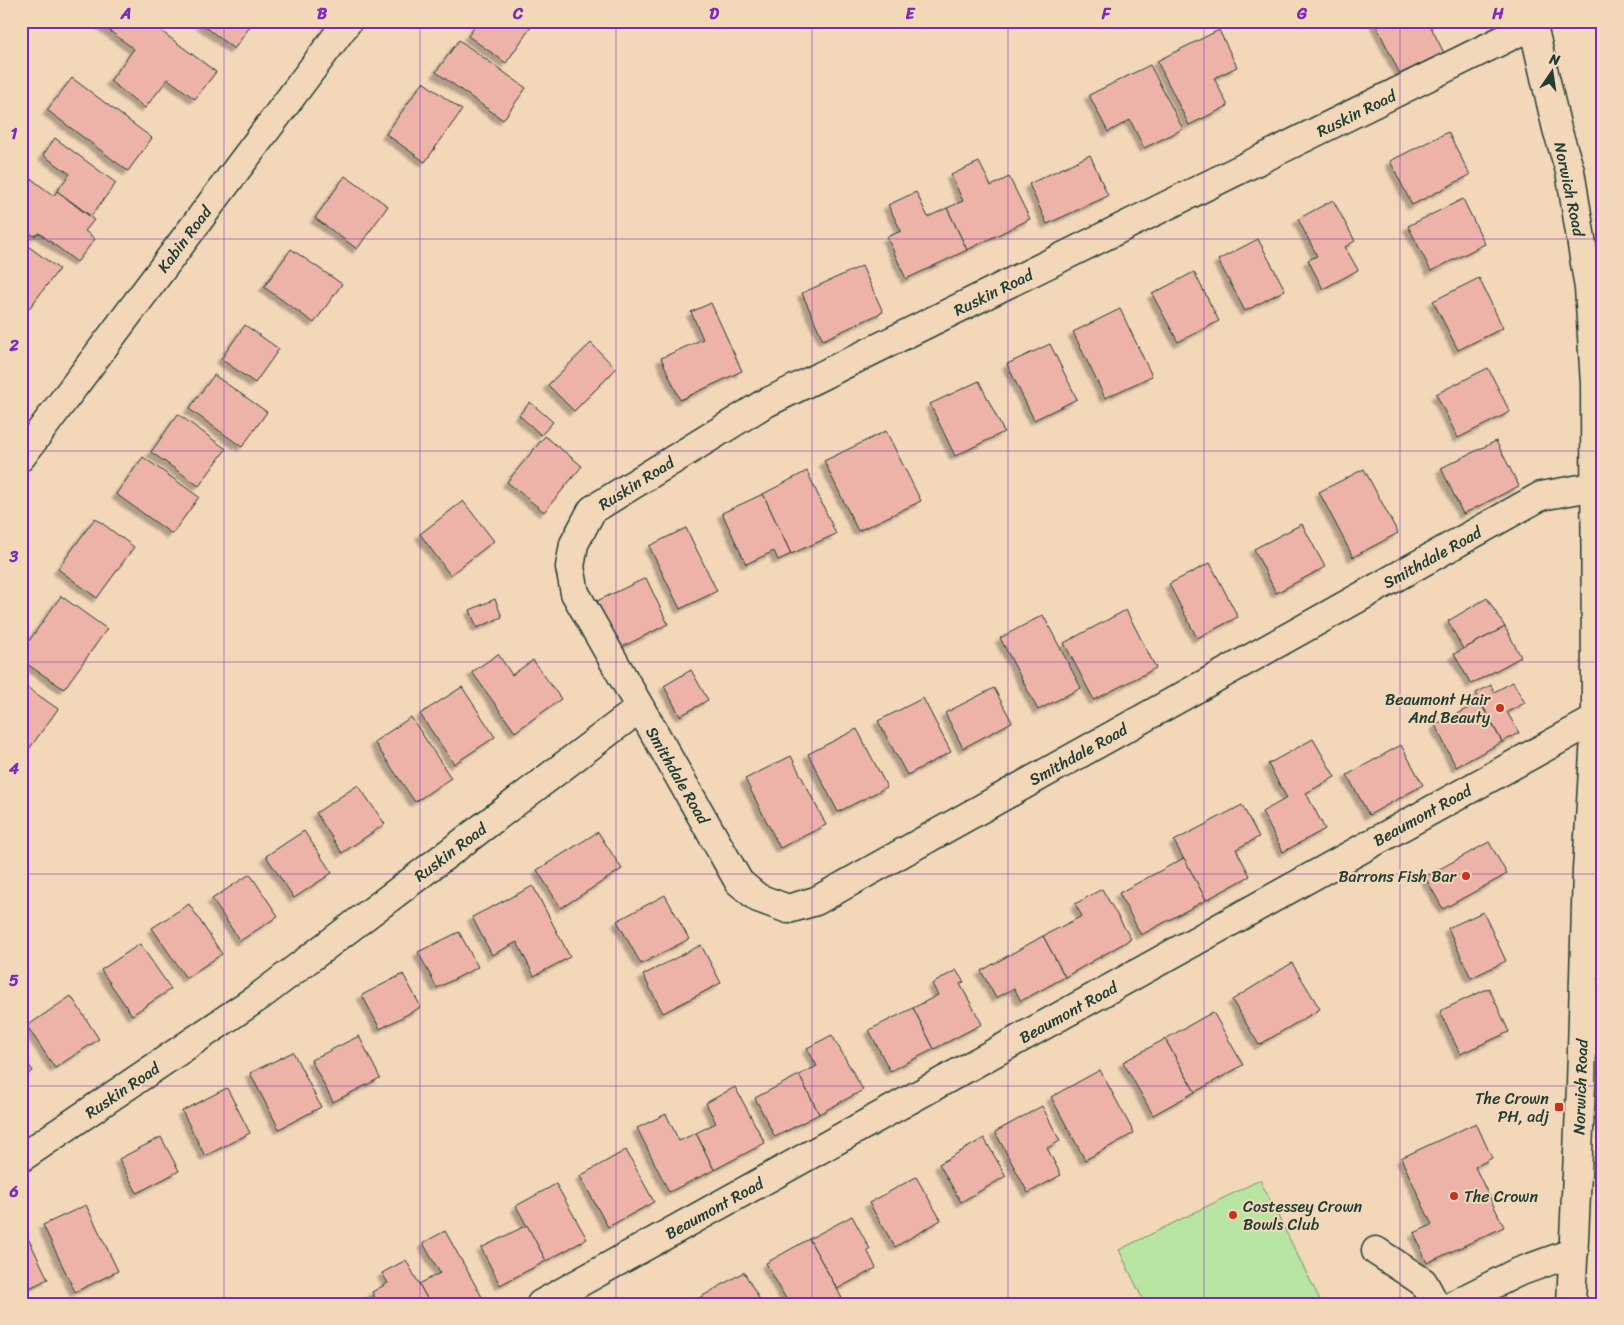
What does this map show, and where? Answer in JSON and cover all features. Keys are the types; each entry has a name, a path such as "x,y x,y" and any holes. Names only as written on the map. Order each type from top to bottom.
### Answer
{"street":[{"name":"Kabin Road","path":"21,457 348,21"},
{"name":"Norwich Road","path":"1532,23 1557,129 1570,171 1596,287 1596,719 1587,870 1571,1304"},
{"name":"Ruskin Road","path":"21,1158 260,996 640,708 575,593 570,568 574,544 592,510 762,405 1532,23"},
{"name":"Smithdale Road","path":"640,708 739,882 758,898 788,909 816,901 1541,496 1597,486"},
{"name":"Beaumont Road","path":"540,1304 1596,719"},
{"path":"1587,870 1603,897"},
{"path":"1376,1251 1423,1282 1435,1304"},
{"path":"1455,1304 1516,1273 1574,1252"}],"green space":[{"name":"Costessey Crown Bowls Club","path":"1260,1180 1322,1304 1145,1304 1119,1250"}],"building":[{"path":"101,21 139,21 150,29 153,25 216,72 195,99 168,79 145,108 110,81 134,49 99,23"},
{"path":"198,21 254,21 234,49"},
{"path":"479,21 535,21 506,63 468,36"},
{"path":"1374,21 1428,21 1444,53 1400,74"},
{"path":"1219,30 1237,67 1214,78 1228,106 1189,125 1157,61"},
{"path":"459,40 526,88 503,120 436,72"},
{"path":"1150,65 1183,129 1144,148 1130,120 1108,132 1089,95"},
{"path":"72,78 152,138 128,171 47,110"},
{"path":"423,82 462,110 425,162 386,134"},
{"path":"1448,132 1470,175 1412,205 1390,161"},
{"path":"55,138 116,183 91,216 57,191 70,174 43,155"},
{"path":"1090,155 1108,196 1047,224 1029,184"},
{"path":"979,162 991,186 1009,177 1030,219 967,250 947,208 963,201 951,175"},
{"path":"345,176 388,206 357,249 315,218"},
{"path":"29,177 54,196 57,191 94,220 85,231 95,239 77,262 39,233 34,236 21,226 21,187"},
{"path":"916,192 928,217 947,208 967,250 906,279 887,237 901,231 888,205"},
{"path":"1463,199 1485,244 1431,271 1408,226"},
{"path":"1333,200 1355,241 1345,247 1358,270 1323,289 1308,260 1317,256 1298,219"},
{"path":"1258,239 1285,290 1245,311 1218,260"},
{"path":"21,241 59,269 21,319"},
{"path":"291,249 342,284 314,323 264,287"},
{"path":"862,266 883,312 823,340 802,293"},
{"path":"1194,272 1219,321 1178,342 1152,294"},
{"path":"1479,278 1503,328 1458,350 1433,301"},
{"path":"711,303 742,371 680,400 661,358 703,339 691,312"},
{"path":"1120,309 1152,376 1105,398 1073,332"},
{"path":"245,325 279,349 255,383 221,359"},
{"path":"591,343 616,369 574,411 548,385"},
{"path":"1050,344 1077,399 1034,420 1007,364"},
{"path":"1488,368 1510,412 1458,438 1436,394"},
{"path":"214,375 267,412 242,447 189,409"},
{"path":"979,381 1004,432 955,456 930,404"},
{"path":"530,402 553,422 541,435 519,415"},
{"path":"178,414 226,449 199,486 151,452"},
{"path":"886,431 921,501 858,531 824,461"},
{"path":"545,436 582,466 544,512 507,482"},
{"path":"1496,441 1519,486 1463,514 1441,468"},
{"path":"143,457 199,497 172,534 116,494"},
{"path":"1364,469 1398,533 1353,557 1319,492"},
{"path":"807,471 836,534 791,554 763,494"},
{"path":"763,494 791,554 778,560 774,551 746,564 722,513"},
{"path":"463,501 494,541 450,575 420,534"},
{"path":"95,518 134,547 97,598 58,569"},
{"path":"1302,524 1325,567 1276,593 1254,549"},
{"path":"686,528 717,591 680,609 649,546"},
{"path":"1210,563 1238,617 1197,638 1169,584"},
{"path":"646,578 668,624 620,648 597,601"},
{"path":"61,596 107,629 64,689 21,660 21,652"},
{"path":"1487,598 1505,627 1463,649 1448,621"},
{"path":"495,599 502,617 477,628 470,610"},
{"path":"1126,610 1156,668 1094,700 1064,643"},
{"path":"1043,615 1081,688 1038,710 1000,638"},
{"path":"1505,627 1521,657 1471,684 1454,654"},
{"path":"498,654 512,675 533,660 561,699 515,732 472,672"},
{"path":"691,670 708,700 680,716 664,686"},
{"name":"Beaumont Hair And Beauty","path":"1513,682 1525,703 1507,712 1519,733 1502,742 1476,693 1491,685 1494,692"},
{"path":"21,683 58,709 21,760"},
{"path":"462,687 495,737 454,764 420,714"},
{"path":"994,688 1012,722 963,748 945,713"},
{"path":"923,698 951,752 907,775 878,721"},
{"path":"1480,702 1502,742 1456,767 1435,725"},
{"path":"411,717 451,778 415,802 374,742"},
{"path":"857,729 887,787 838,812 808,754"},
{"path":"1313,739 1335,777 1306,793 1325,829 1283,852 1262,812 1287,798 1268,764"},
{"path":"1401,745 1423,785 1369,815 1347,775"},
{"path":"791,756 826,825 780,848 745,779"},
{"path":"358,785 385,824 342,853 316,813"},
{"path":"1242,805 1259,837 1236,849 1250,876 1206,900 1174,841"},
{"path":"304,831 332,873 294,898 266,856"},
{"path":"598,832 622,869 561,908 537,870"},
{"name":"Barrons Fish Bar","path":"1489,842 1507,874 1443,909 1425,877"},
{"path":"1184,858 1206,900 1141,935 1119,893"},
{"path":"250,874 278,916 240,941 212,899"},
{"path":"533,886 570,957 534,976 517,942 492,955 472,917"},
{"path":"1102,889 1131,939 1065,977 1043,936 1082,916 1075,904"},
{"path":"665,895 689,939 641,964 617,921"},
{"path":"189,904 222,954 186,978 152,928"},
{"path":"1483,912 1506,961 1471,978 1448,928"},
{"path":"459,932 478,967 437,988 418,952"},
{"path":"1043,936 1065,977 1021,1001 1014,988 996,998 981,971"},
{"path":"140,944 171,989 132,1015 101,970"},
{"path":"701,945 721,983 663,1013 643,975"},
{"path":"1292,963 1320,1009 1259,1045 1232,1000"},
{"path":"956,970 964,982 960,984 982,1024 934,1049 913,1008 938,995 932,984"},
{"path":"403,974 421,1007 380,1029 362,995"},
{"path":"1489,988 1509,1032 1460,1054 1440,1011"},
{"path":"71,996 99,1039 55,1068 27,1026"},
{"path":"913,1008 934,1049 890,1071 869,1030"},
{"path":"1213,1012 1243,1065 1195,1092 1165,1039"},
{"path":"832,1035 863,1090 819,1114 799,1075 817,1066 807,1048"},
{"path":"359,1036 380,1078 333,1102 311,1060"},
{"path":"1165,1039 1195,1092 1153,1115 1123,1062"},
{"path":"293,1052 321,1107 279,1129 250,1073"},
{"path":"21,1054 33,1071 21,1078"},
{"path":"1100,1070 1134,1133 1085,1160 1051,1097"},
{"path":"799,1075 819,1114 775,1137 755,1098"},
{"path":"735,1087 765,1143 714,1170 696,1133 716,1123 706,1103"},
{"path":"227,1088 250,1133 205,1156 182,1111"},
{"path":"1042,1106 1060,1141 1047,1148 1061,1175 1028,1193 995,1132"},
{"path":"666,1114 679,1141 696,1133 714,1170 669,1192 637,1128"},
{"name":"The Crown","path":"1476,1123 1492,1158 1475,1167 1504,1227 1427,1263 1414,1233 1432,1225 1401,1158"},
{"path":"161,1137 179,1171 137,1193 119,1159"},
{"path":"984,1138 1006,1176 961,1202 939,1164"},
{"path":"626,1150 654,1202 608,1227 580,1176"},
{"path":"916,1177 941,1220 895,1247 869,1203"},
{"path":"556,1184 587,1239 546,1261 516,1206"},
{"path":"86,1205 118,1271 75,1292 43,1225"},
{"path":"852,1216 870,1249 867,1250 876,1268 837,1289 809,1239"},
{"path":"527,1225 546,1261 500,1285 481,1248"},
{"path":"445,1231 482,1297 469,1304 430,1304 419,1284 440,1273 423,1243"},
{"path":"27,1236 48,1279 21,1292 21,1239"},
{"path":"809,1239 845,1304 789,1304 766,1263"},
{"path":"406,1260 430,1304 378,1304 372,1292 388,1283 382,1273"},
{"path":"744,1272 762,1304 689,1304"}],"place":[{"name":"Beaumont Hair And Beauty","path":"1500,708"},
{"name":"Barrons Fish Bar","path":"1466,876"},
{"name":"The Crown PH, adj","path":"1559,1107"},
{"name":"The Crown","path":"1454,1196"},
{"name":"Costessey Crown Bowls Club","path":"1233,1215"}]}
